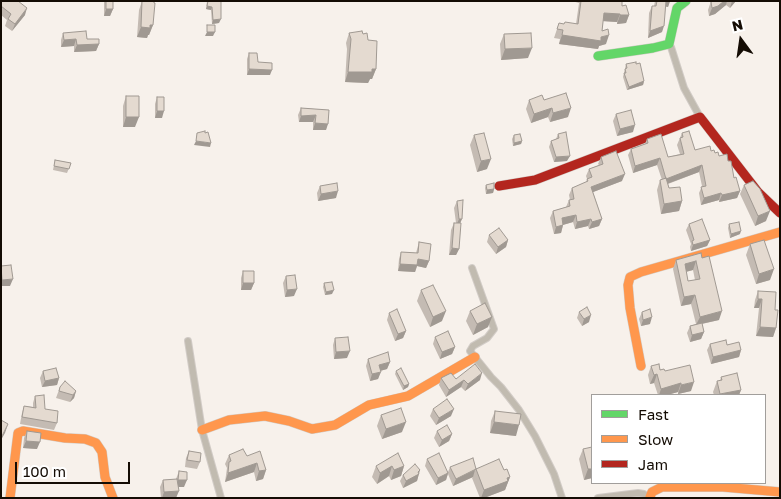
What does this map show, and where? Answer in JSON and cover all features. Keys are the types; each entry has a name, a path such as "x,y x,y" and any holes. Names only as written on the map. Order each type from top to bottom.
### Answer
{"street":[{"path":"598,56 669,44 677,8 686,1"},
{"path":"671,47 684,88 700,117 758,192 780,213"},
{"path":"499,186 535,180 700,117"},
{"path":"641,366 630,308 628,284 630,277 780,232"},
{"path":"472,268 494,329 487,338 474,346 470,351 502,387 519,410 535,436 554,474 562,498"},
{"path":"188,341 202,430 221,498"},
{"path":"202,430 229,420 265,416 289,421 312,429 335,425 368,405 408,396 475,358"},
{"path":"10,498 18,433 22,431 65,438 85,439 96,443 102,452 105,477 113,498"},
{"path":"598,498 638,493 650,498 652,492 662,487 722,487 780,492"}],"building":[{"path":"1,1 18,1 27,8 15,24 8,19 11,14 1,6"},
{"path":"106,1 113,1 113,9 106,9"},
{"path":"142,1 154,1 155,3 153,25 150,25 150,28 141,27"},
{"path":"208,1 221,1 221,19 213,20 212,7 207,6"},
{"path":"581,1 622,1 622,6 626,5 629,15 604,13 602,31 608,29 609,35 601,37 601,41 562,35 563,30 557,29 559,23 578,24"},
{"path":"657,1 666,1 664,26 650,31 652,6 656,6"},
{"path":"724,1 712,8 711,2"},
{"path":"207,25 215,25 215,32 207,32"},
{"path":"86,31 87,39 99,39 99,44 77,45 76,39 64,40 63,33"},
{"path":"362,31 363,34 367,33 368,40 377,41 376,69 372,69 372,72 348,72 351,39 349,33"},
{"path":"531,33 532,48 505,49 504,34"},
{"path":"249,53 257,53 258,62 272,63 272,70 249,69"},
{"path":"636,62 636,64 640,63 644,81 629,87 624,73 626,73 626,64"},
{"path":"566,93 571,108 553,113 552,108 534,114 529,100 542,95 544,100"},
{"path":"126,96 139,96 139,117 126,117"},
{"path":"157,97 164,97 164,111 157,111"},
{"path":"301,108 329,110 328,124 315,123 316,115 301,116"},
{"path":"631,110 635,125 620,129 616,114"},
{"path":"205,131 205,133 208,132 211,143 196,141 197,133"},
{"path":"689,131 695,150 710,146 711,151 718,152 719,156 727,154 740,191 722,195 721,193 704,198 701,187 706,186 702,165 666,179 660,158 635,166 631,149 648,143 647,139 661,134 668,157 684,154 680,138 683,137 682,133"},
{"path":"566,132 570,156 556,157 551,141 559,138 558,134"},
{"path":"484,133 491,159 481,161 474,135"},
{"path":"520,134 522,141 514,143 514,135"},
{"path":"616,151 625,174 591,187 602,219 592,222 591,219 577,222 576,215 562,218 563,225 556,227 553,211 570,206 569,200 574,199 572,188 588,181 587,179 592,177 589,169 603,164 601,157"},
{"path":"55,160 71,163 69,169 54,166"},
{"path":"666,178 669,188 680,187 682,201 664,204 660,180"},
{"path":"753,181 760,189 770,211 758,216 744,185"},
{"path":"337,183 338,191 321,194 320,186"},
{"path":"494,183 494,189 487,190 486,185"},
{"path":"463,200 462,219 459,219 457,201"},
{"path":"702,219 710,240 693,245 692,241 694,240 689,224"},
{"path":"739,222 741,231 731,234 729,224"},
{"path":"454,223 461,223 459,249 452,248"},
{"path":"499,228 508,240 498,247 489,235"},
{"path":"764,240 774,269 759,274 750,244"},
{"path":"419,242 431,244 429,261 418,259 417,265 400,264 401,252 418,253"},
{"path":"701,253 702,258 709,256 722,311 700,317 695,295 684,297 676,260","holes":["696,261 700,279 688,281 685,264"]},
{"path":"11,265 13,279 2,280 1,266"},
{"path":"243,271 254,271 254,283 243,283"},
{"path":"295,275 297,289 287,290 286,276"},
{"path":"332,282 334,290 326,292 324,283"},
{"path":"433,285 446,311 433,317 421,290"},
{"path":"758,291 776,292 775,310 778,310 776,328 760,327 762,299 758,299"},
{"path":"485,303 492,317 477,324 470,311"},
{"path":"587,307 591,315 584,319 579,312"},
{"path":"397,309 406,331 398,334 389,313"},
{"path":"650,309 652,317 643,320 642,312"},
{"path":"702,323 704,332 692,335 690,326"},
{"path":"448,331 455,347 442,352 435,337"},
{"path":"348,337 350,351 336,352 335,338"},
{"path":"726,340 727,345 739,342 741,350 713,357 710,344"},
{"path":"388,352 390,362 379,365 381,372 372,374 368,359"},
{"path":"475,364 482,373 468,384 464,380 449,390 441,378 451,373 456,379"},
{"path":"659,364 660,370 664,369 665,371 690,365 694,382 681,385 681,383 661,389 657,374 654,375 651,366"},
{"path":"56,368 59,378 45,381 43,371"},
{"path":"401,368 409,384 404,386 396,371"},
{"path":"737,373 741,390 720,394 717,381 722,380 721,377"},
{"path":"65,381 76,391 73,395 59,391"},
{"path":"44,395 45,409 58,411 57,423 22,417 24,406 36,408 35,396"},
{"path":"447,399 454,409 439,418 433,409"},
{"path":"401,408 406,422 386,429 381,415"},
{"path":"495,411 521,414 519,425 494,422"},
{"path":"1,420 8,424 2,436 1,436"},
{"path":"447,425 452,434 442,440 437,431"},
{"path":"27,431 41,433 40,442 26,441"},
{"path":"591,447 591,469 588,469 583,449"},
{"path":"243,449 247,456 260,451 266,470 259,471 257,463 228,473 229,462 231,461 229,455"},
{"path":"189,451 201,453 200,462 187,460"},
{"path":"398,453 404,466 394,470 392,466 380,473 376,466"},
{"path":"439,453 448,473 438,478 427,459"},
{"path":"473,458 476,469 456,479 450,467"},
{"path":"499,459 504,470 507,469 510,477 507,478 508,481 484,490 476,469"},
{"path":"415,464 420,470 419,474 406,481 403,475"},
{"path":"179,471 187,472 187,480 178,480"},
{"path":"177,479 179,491 164,492 163,480"}],"traffic: fast":[{"path":"598,56 669,44 677,8 686,1"}],"traffic: slow":[{"path":"641,366 630,308 628,285 630,277 641,272 780,232"},
{"path":"202,430 229,420 265,416 289,421 312,429 335,425 369,405 408,396 475,357"},
{"path":"10,498 18,433 23,431 65,438 85,439 96,443 102,452 105,477 113,498"},
{"path":"650,497 652,492 662,487 723,487 780,492"}],"traffic: jam":[{"path":"499,186 535,180 700,117 758,192 780,213"}]}
